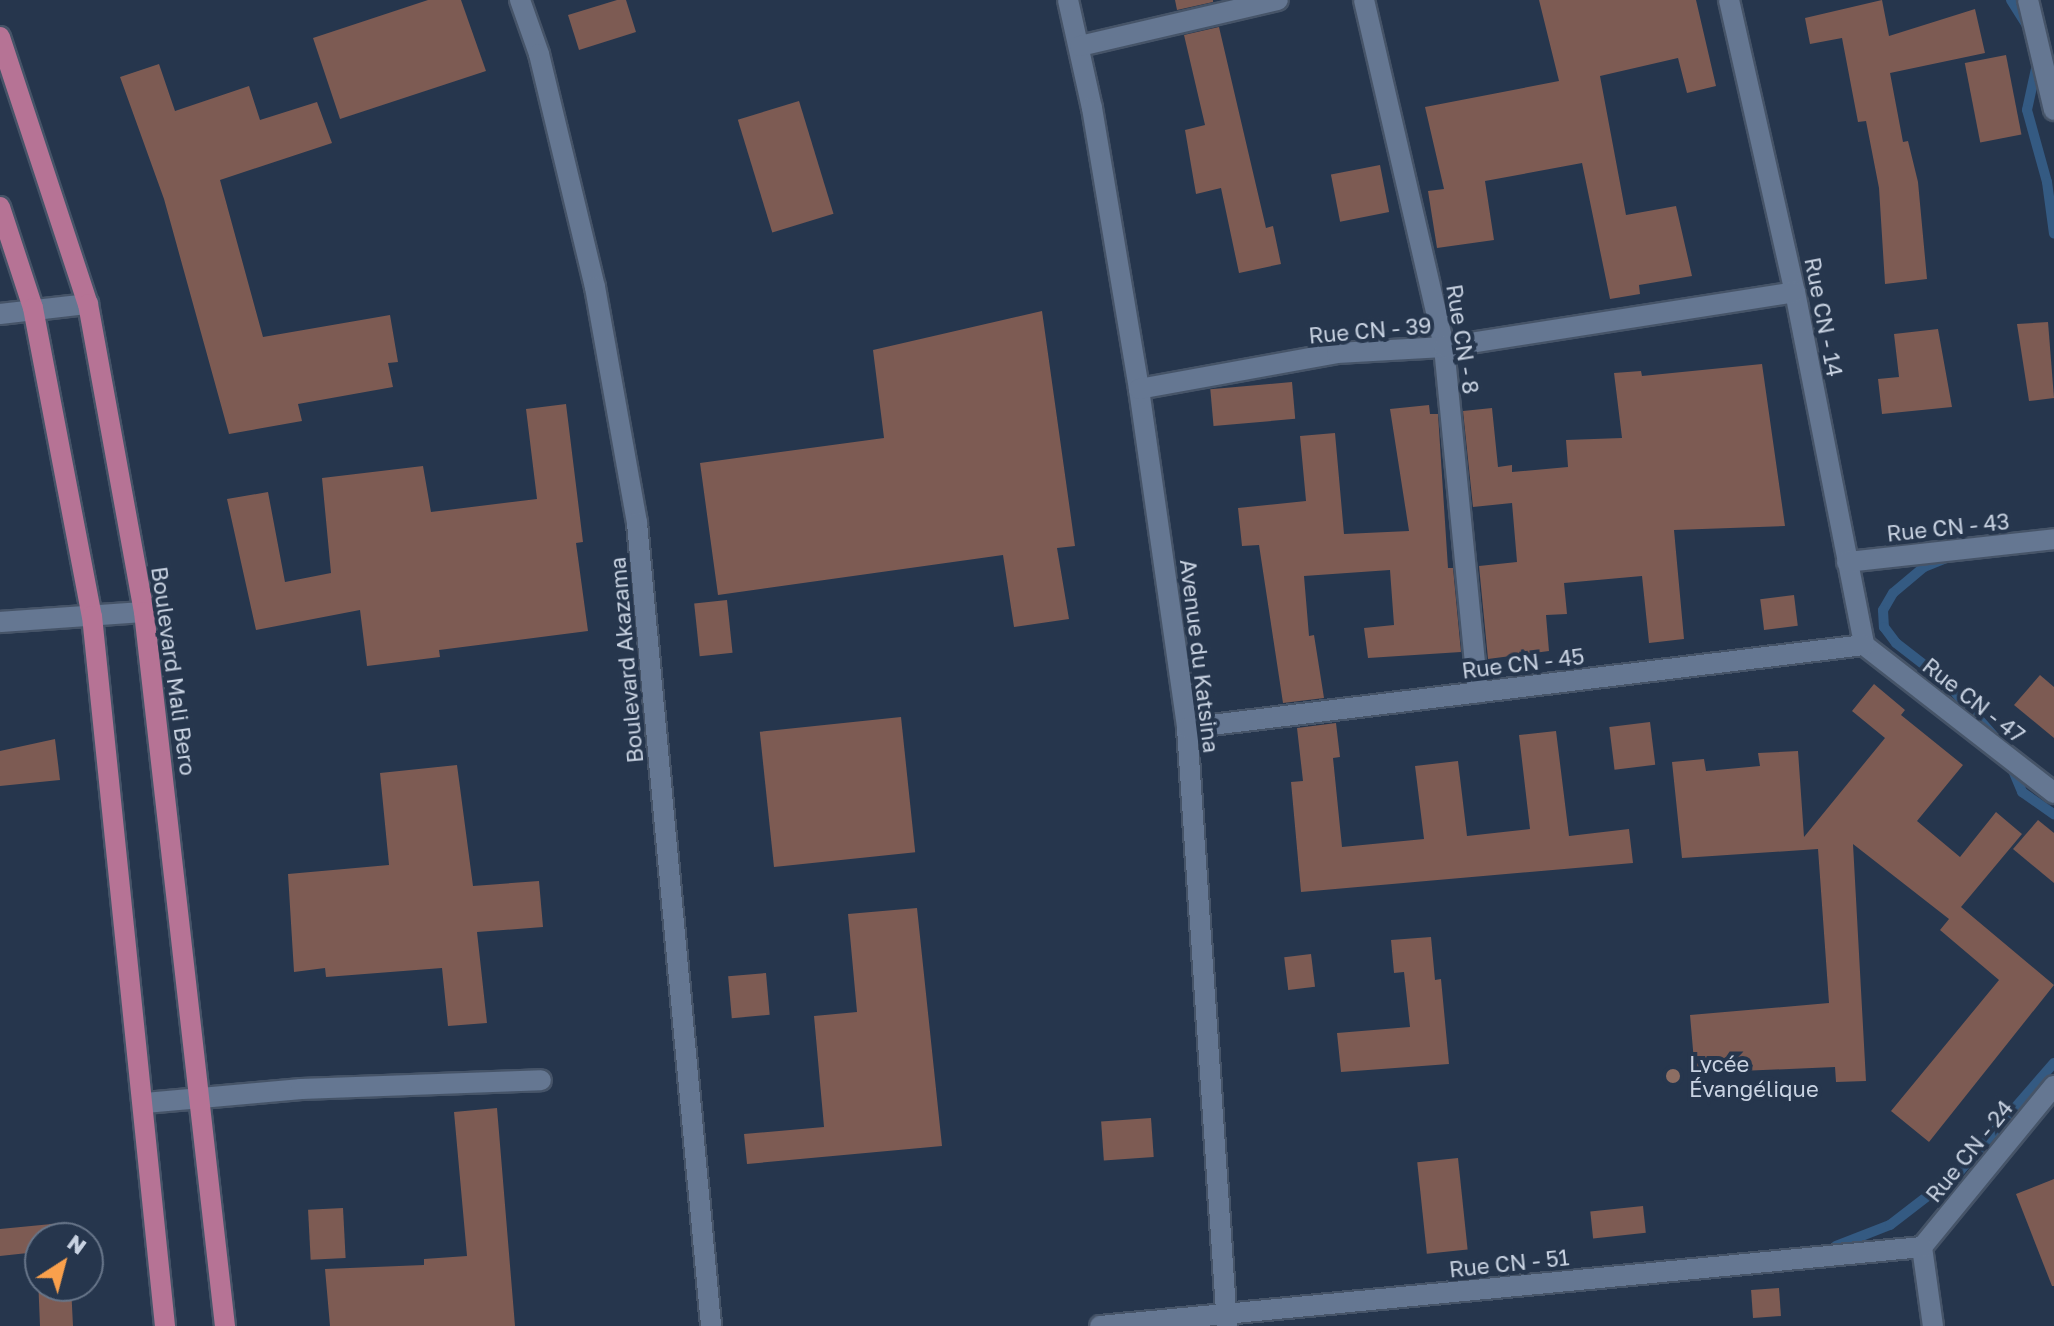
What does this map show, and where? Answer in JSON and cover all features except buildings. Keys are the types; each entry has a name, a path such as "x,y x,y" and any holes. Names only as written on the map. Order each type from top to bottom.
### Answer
{"main road":[{"name":"Boulevard Mali Bero","path":"0,37 88,304 144,612 225,1326"},
{"path":"0,207 33,308 92,616 145,1103 165,1326"}],"street":[{"name":"Boulevard Akazama","path":"520,0 539,54 595,287 637,523 711,1326"},
{"name":"Avenue du Katsina","path":"1068,0 1080,46 1139,389 1187,728 1226,1321"},
{"path":"1080,46 1278,0"},
{"name":"Rue CN - 8","path":"1364,0 1444,347 1478,692"},
{"name":"Rue CN - 14","path":"1729,0 1795,292 1864,645"},
{"path":"2028,0 2052,86 2054,110"},
{"name":"Rue CN - 39","path":"1139,389 1337,353 1444,347 1795,292"},
{"path":"0,314 88,304"},
{"name":"Rue CN - 43","path":"1847,562 2054,539"},
{"path":"0,622 144,612"},
{"name":"Rue CN - 45","path":"1187,728 1864,645"},
{"name":"Rue CN - 47","path":"1864,645 2054,793"},
{"path":"145,1103 541,1080"},
{"name":"Rue CN - 24","path":"1922,1247 2054,1086"},
{"path":"1922,1247 1933,1326"},
{"name":"Rue CN - 51","path":"1100,1326 1226,1321 1922,1247"}],"waterway":[{"path":"2011,0 2029,29"},
{"path":"2037,64 2027,110 2047,182 2054,234"},
{"path":"1946,558 1924,567 1893,593 1883,610 1884,627 1896,643 1945,681 1993,735"},
{"path":"2009,761 2022,792 2054,814"},
{"path":"1836,1246 1890,1225 1960,1171 2054,1063"}],"place":[{"name":"Lycée Évangélique","path":"1673,1076"}]}
